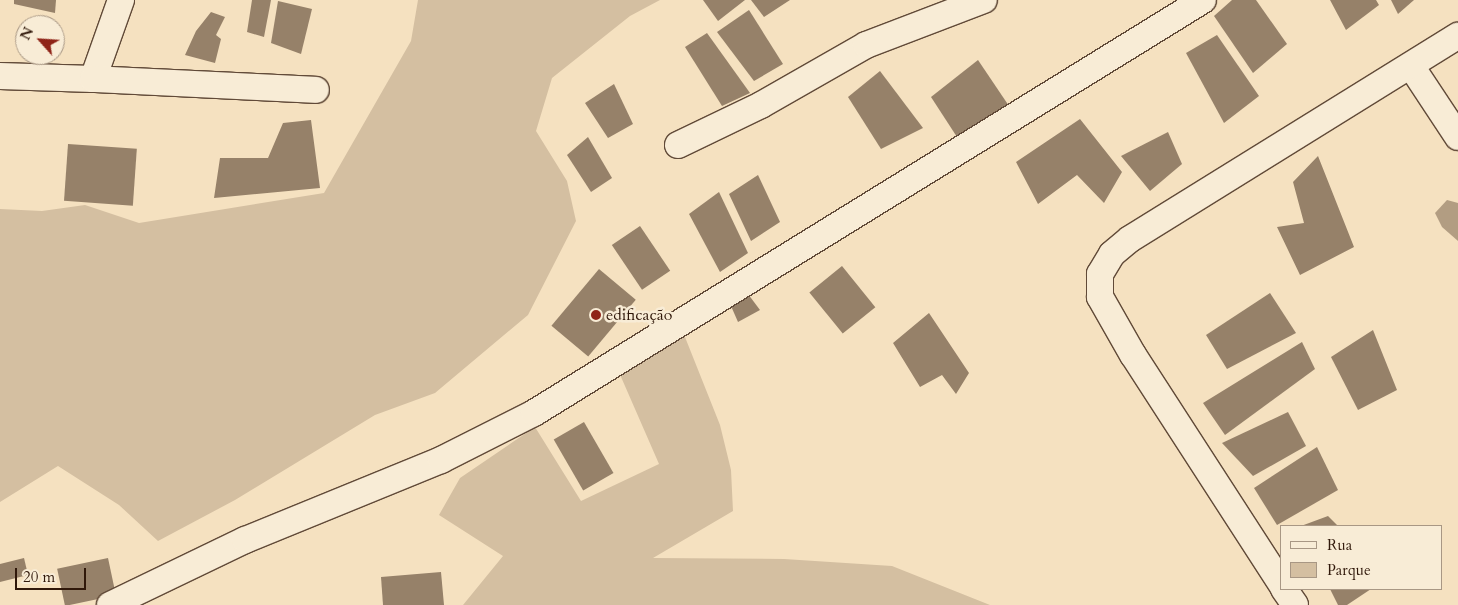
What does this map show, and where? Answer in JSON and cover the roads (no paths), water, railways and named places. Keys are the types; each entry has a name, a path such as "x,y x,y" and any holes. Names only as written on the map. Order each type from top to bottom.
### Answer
{"street":[{"path":"93,79 121,0"},
{"path":"678,145 762,105 866,45 984,0"},
{"path":"110,605 245,540 440,460 534,413 1203,0"},
{"path":"1280,582 1133,355 1100,297 1099,280 1107,261 1130,239 1458,36"},
{"path":"1412,66 1458,137"},
{"path":"0,76 316,90"},
{"path":"1285,590 1295,605"}],"place":[{"name":"edificação","path":"596,315"}]}
